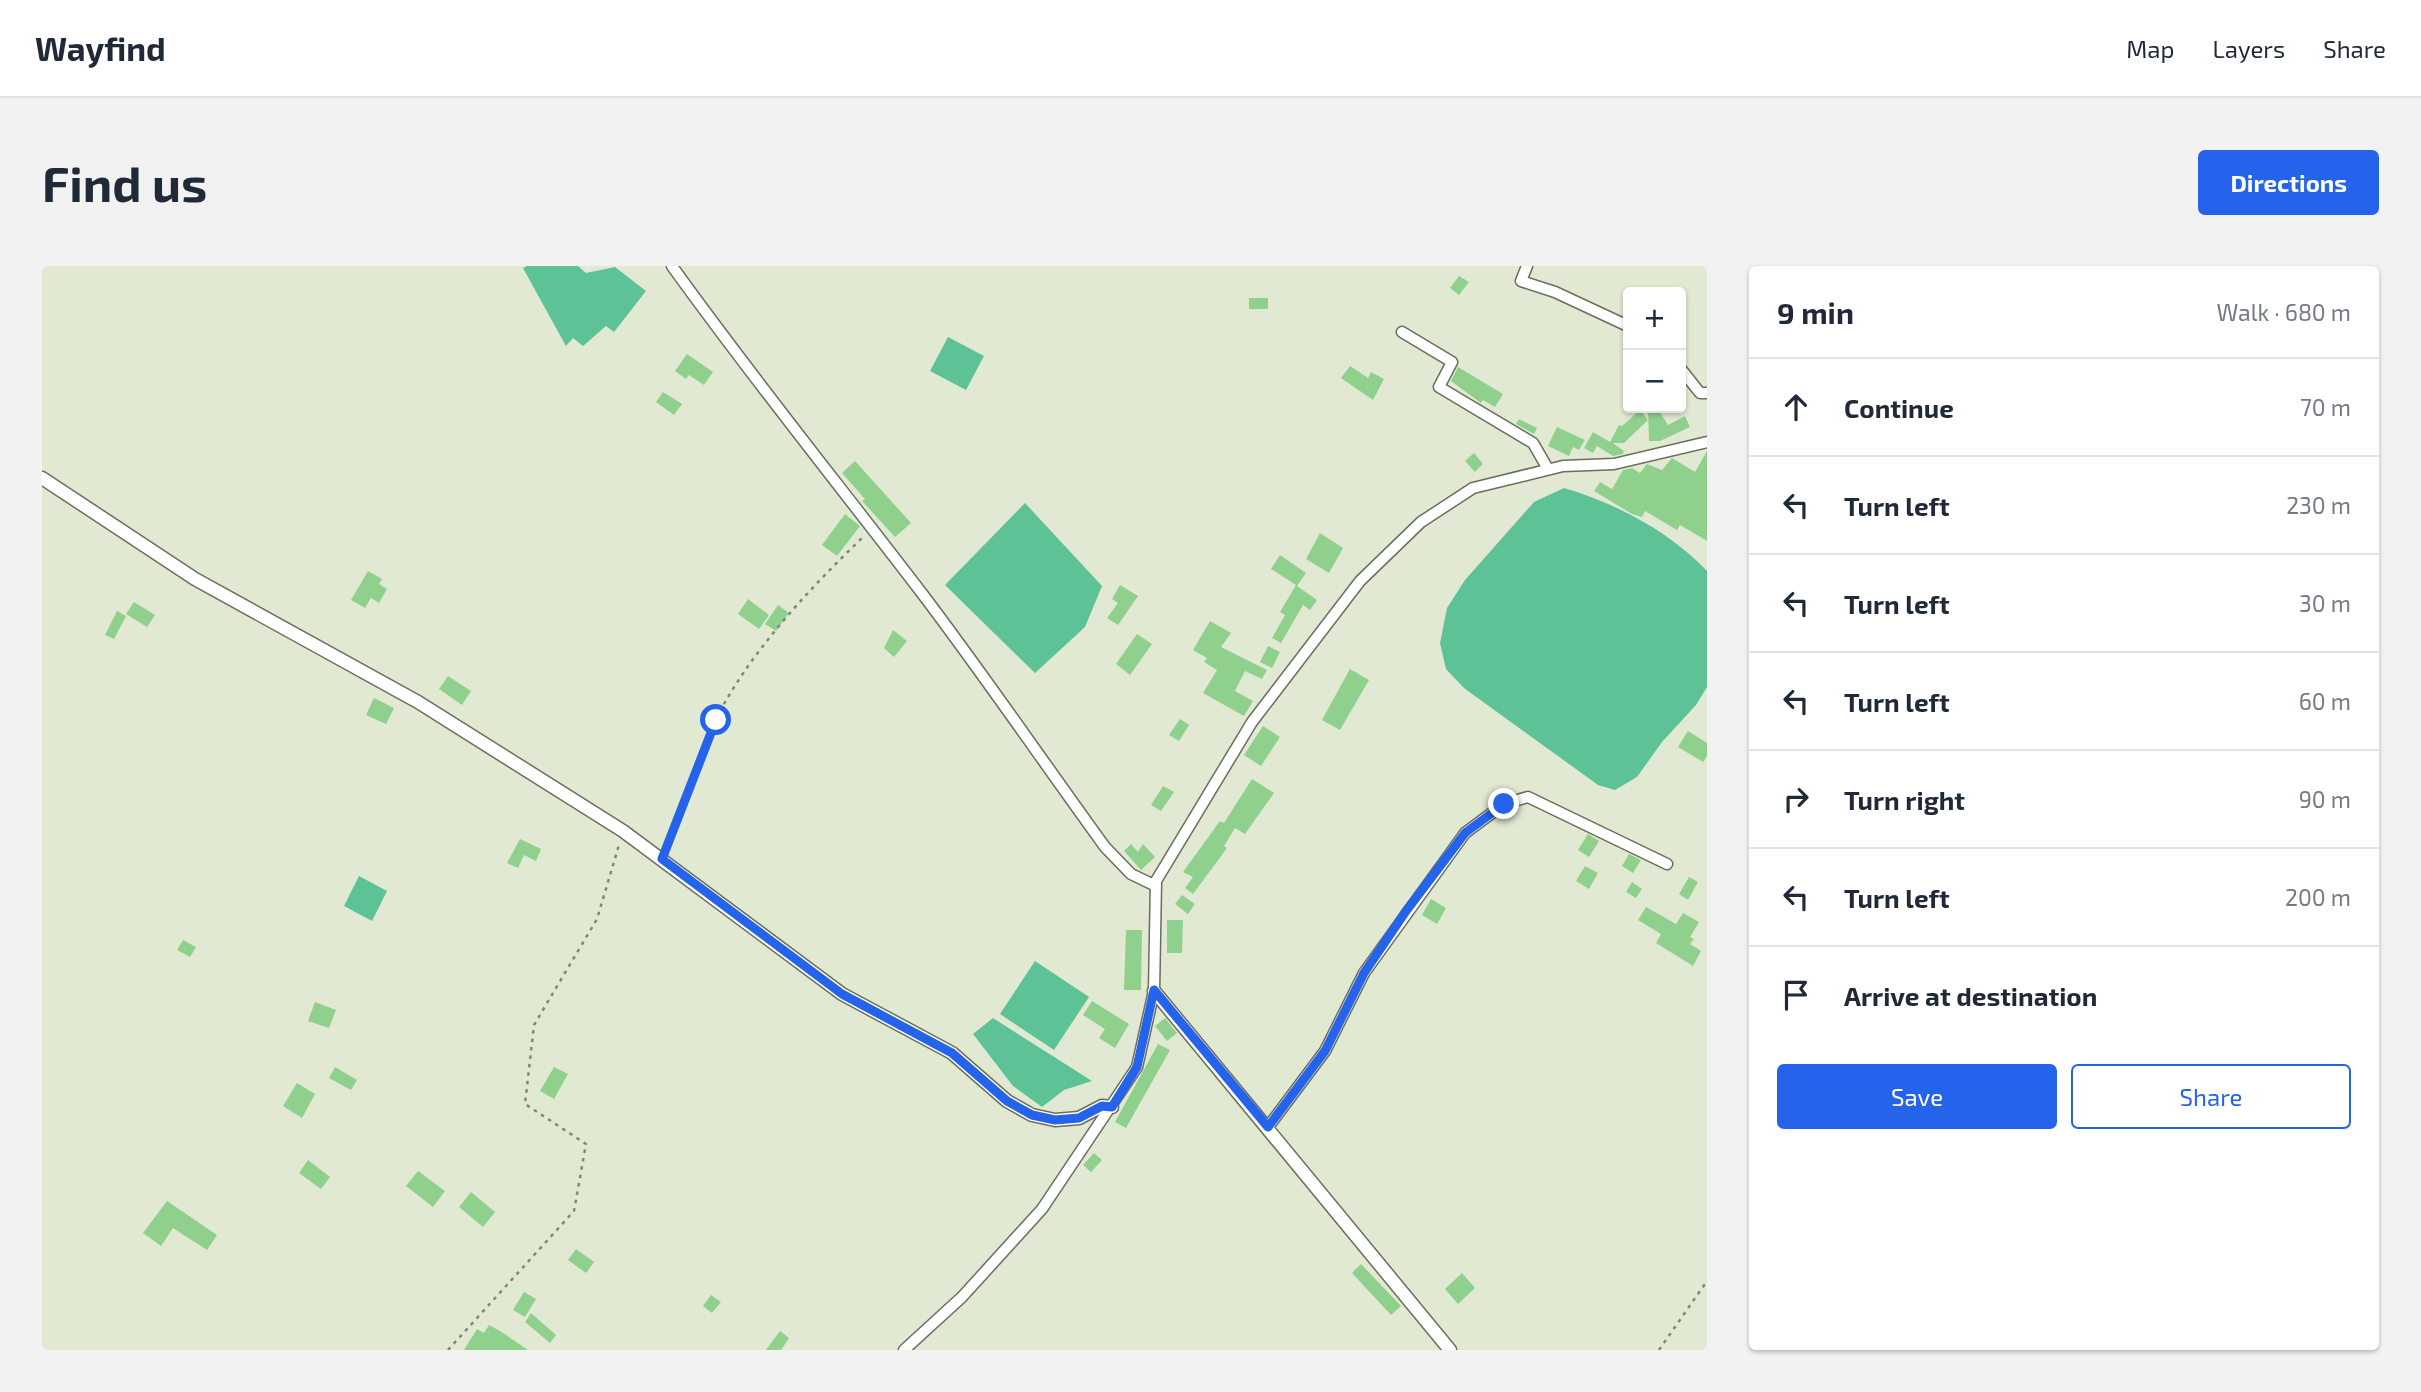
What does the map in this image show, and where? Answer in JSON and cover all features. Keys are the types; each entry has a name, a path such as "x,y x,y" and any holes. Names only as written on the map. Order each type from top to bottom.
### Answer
{"street":[{"path":"672,266 801,441 872,528 1105,847 1131,874 1156,886"},
{"path":"1527,266 1521,281 1555,292 1623,324"},
{"path":"1402,332 1452,362 1439,387 1533,443 1548,470"},
{"path":"1686,375 1700,393 1707,393"},
{"path":"904,1350 962,1297 1042,1209 1137,1067 1154,990 1156,881 1175,845 1252,722 1360,582 1421,522 1473,488 1563,466 1614,464 1707,442"},
{"path":"42,478 195,579 418,702 623,831 842,994 952,1053 1007,1101 1032,1115 1055,1120 1079,1118 1102,1106 1112,1107"},
{"path":"1268,1127 1325,1051 1364,973 1406,911 1465,833 1504,804 1528,797 1667,864"},
{"path":"1154,990 1450,1350"}],"path":[{"path":"662,859 716,720 765,644 825,573 872,528"},
{"path":"448,1350 575,1211 586,1144 525,1104 534,1025 597,919 623,831"},
{"path":"1659,1350 1707,1280"}],"shaded area":[{"path":"578,266 586,273 615,267 646,291 614,332 606,326 583,346 573,338 566,346 523,268"},
{"path":"948,337 984,356 966,390 930,371"},
{"path":"1564,488 1584,494 1641,520 1676,544 1707,571 1707,687 1696,705 1662,742 1637,777 1615,790 1598,785 1464,688 1446,669 1440,643 1447,608 1465,580 1534,502"},
{"path":"1025,503 1102,586 1085,627 1035,673 945,585"},
{"path":"359,876 387,891 372,921 344,906"},
{"path":"1035,961 1089,997 1054,1050 1000,1014"},
{"path":"993,1018 1092,1081 1064,1090 1042,1107 1013,1086 973,1034"}],"building":[{"path":"1459,276 1469,282 1459,295 1450,288"},
{"path":"1249,298 1268,298 1268,309 1249,309"},
{"path":"687,354 713,372 704,385 689,375 686,379 675,371"},
{"path":"1350,366 1368,378 1371,372 1384,379 1373,400 1341,378"},
{"path":"1458,367 1503,394 1495,407 1483,400 1481,403 1451,381"},
{"path":"663,392 682,404 674,415 656,402"},
{"path":"1637,413 1642,413 1648,420 1624,443 1613,443 1624,451 1623,454 1613,456 1597,446 1593,453 1584,448 1593,432 1610,442 1619,425 1622,426"},
{"path":"1648,413 1660,413 1668,425 1685,416 1690,427 1660,441 1649,441"},
{"path":"1519,419 1537,428 1534,434 1516,424"},
{"path":"1557,427 1585,440 1579,450 1573,447 1569,456 1548,446"},
{"path":"1707,451 1707,541 1680,525 1677,530 1645,511 1642,517 1632,514 1594,491 1600,482 1612,489 1623,470 1632,468 1640,473 1647,464 1662,470 1672,458 1695,472"},
{"path":"1474,453 1483,464 1475,472 1465,461"},
{"path":"855,461 911,523 895,537 862,501 865,499 842,473"},
{"path":"845,514 860,526 837,556 822,545"},
{"path":"1320,533 1343,548 1329,573 1306,559"},
{"path":"1280,555 1306,573 1297,586 1317,600 1310,610 1303,605 1281,643 1272,638 1285,615 1280,612 1296,585 1271,569"},
{"path":"368,571 382,579 379,584 387,589 379,603 371,598 365,608 351,600"},
{"path":"1120,585 1138,596 1118,625 1107,618 1118,603 1112,599"},
{"path":"748,599 769,615 759,629 738,614"},
{"path":"134,602 155,615 147,627 126,614"},
{"path":"778,605 789,613 776,631 765,624"},
{"path":"117,611 126,616 114,639 105,635"},
{"path":"1210,621 1231,633 1221,647 1267,670 1262,679 1245,671 1235,691 1253,701 1244,716 1203,693 1217,670 1204,662 1207,658 1193,650"},
{"path":"893,630 907,641 894,657 884,648"},
{"path":"1137,634 1152,644 1130,675 1116,664"},
{"path":"1268,646 1280,652 1272,668 1260,662"},
{"path":"1350,669 1369,680 1340,730 1322,720"},
{"path":"448,676 471,691 462,705 439,689"},
{"path":"374,698 394,708 386,724 366,715"},
{"path":"1180,719 1189,725 1179,741 1169,735"},
{"path":"1263,726 1280,737 1261,766 1244,755"},
{"path":"1688,731 1707,743 1707,756 1703,762 1678,747"},
{"path":"1252,779 1274,793 1245,834 1235,828 1224,846 1227,848 1193,894 1185,888 1193,877 1183,872 1220,821 1224,823"},
{"path":"1163,786 1174,792 1161,811 1151,805"},
{"path":"1588,834 1599,841 1589,857 1578,850"},
{"path":"520,839 541,849 536,861 524,855 518,868 507,863"},
{"path":"1131,844 1138,852 1143,844 1155,857 1141,870 1124,851"},
{"path":"1629,854 1641,860 1633,873 1622,866"},
{"path":"1585,866 1598,873 1589,889 1576,881"},
{"path":"1689,877 1698,882 1688,900 1679,894"},
{"path":"1632,882 1642,889 1636,898 1626,892"},
{"path":"1182,895 1195,904 1188,914 1175,904"},
{"path":"1431,899 1446,908 1437,924 1422,915"},
{"path":"1646,907 1676,924 1683,913 1699,922 1690,937 1694,939 1690,944 1701,951 1693,966 1656,943 1661,934 1638,920"},
{"path":"1167,920 1183,920 1182,953 1167,953"},
{"path":"1126,930 1142,930 1141,990 1124,990"},
{"path":"183,940 196,947 190,957 177,950"},
{"path":"1092,1001 1129,1024 1115,1048 1099,1038 1105,1029 1083,1015"},
{"path":"315,1002 336,1010 329,1028 308,1021"},
{"path":"1165,1018 1177,1033 1167,1041 1155,1026"},
{"path":"1158,1044 1170,1050 1126,1128 1115,1122"},
{"path":"335,1067 357,1080 351,1090 329,1078"},
{"path":"554,1067 568,1074 554,1099 540,1091"},
{"path":"297,1083 315,1094 302,1118 283,1106"},
{"path":"1094,1153 1102,1160 1091,1172 1083,1165"},
{"path":"308,1160 330,1177 321,1189 299,1173"},
{"path":"418,1171 445,1191 433,1207 406,1186"},
{"path":"471,1192 495,1212 483,1227 459,1207"},
{"path":"167,1201 217,1235 207,1250 173,1228 161,1246 143,1233"},
{"path":"576,1249 594,1262 586,1273 568,1260"},
{"path":"1361,1264 1401,1306 1391,1315 1352,1273"},
{"path":"1462,1273 1475,1288 1458,1304 1445,1289"},
{"path":"524,1292 536,1299 525,1317 513,1310"},
{"path":"711,1295 721,1302 712,1313 703,1306"},
{"path":"531,1313 556,1335 550,1343 525,1322"},
{"path":"489,1325 528,1350 464,1350 477,1329 484,1333"},
{"path":"780,1331 789,1338 781,1350 766,1350"}],"route":[{"path":"716,720 662,859 842,994 952,1053 985,1079 1007,1101 1032,1115 1055,1120 1079,1118 1102,1106 1112,1107 1137,1067 1146,1036 1154,990 1268,1127 1325,1051 1364,973 1406,911 1465,833 1504,804"}]}
